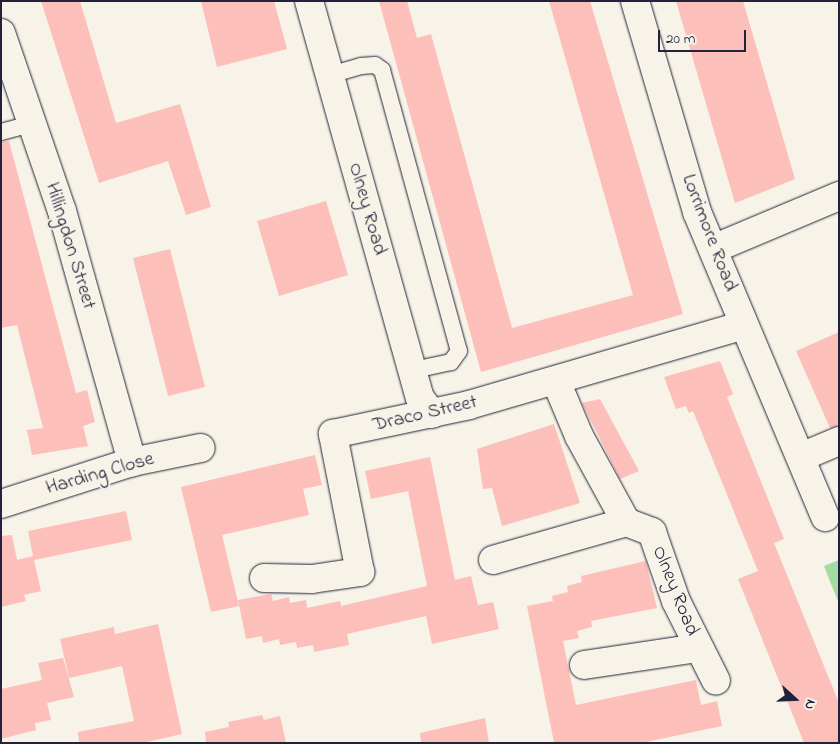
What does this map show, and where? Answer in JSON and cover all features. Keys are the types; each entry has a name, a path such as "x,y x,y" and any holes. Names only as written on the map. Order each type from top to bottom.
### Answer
{"street":[{"name":"Olney Road","path":"309,1 420,398 432,414"},
{"name":"Lorrimore Road","path":"635,1 697,212 825,517"},
{"name":"Hillingdon Street","path":"1,32 30,124 62,211 132,462"},
{"path":"713,249 839,196"},
{"name":"Draco Street","path":"264,578 312,579 360,572 333,434 432,414 556,381 744,325"},
{"path":"493,560 626,522 579,436 556,381"},
{"path":"800,457 839,442"},
{"name":"Harding Close","path":"1,504 132,462 200,448"},
{"name":"Olney Road","path":"626,522 652,532 676,601 716,681"},
{"name":"Olney Road","path":"584,666 698,648"}],"lane":[{"path":"330,75 375,65 382,70 460,351 451,362 412,370"},
{"path":"1,132 30,124"}],"green space":[{"path":"839,560 839,604 824,566"}],"building":[{"path":"41,1 80,1 116,123 180,104 211,207 186,215 168,161 99,183"},
{"path":"201,1 274,1 287,49 217,67"},
{"path":"379,1 407,1 417,38 431,34 512,328 633,295 549,1 590,1 683,314 481,372"},
{"path":"676,1 743,1 795,179 735,203"},
{"path":"9,141 76,393 87,390 95,422 83,426 88,446 32,455 27,430 43,428 17,325 1,328 1,142"},
{"path":"326,201 348,275 279,296 257,221"},
{"path":"170,249 205,387 168,396 133,258"},
{"path":"839,332 839,426 830,428 796,351"},
{"path":"720,361 733,394 727,397 784,539 774,543 839,703 839,743 804,743 738,579 758,571 693,411 689,413 686,406 676,409 664,377"},
{"path":"600,399 639,471 620,479 582,403"},
{"path":"554,424 580,503 502,526 492,488 483,489 477,449"},
{"path":"315,455 322,485 303,489 309,515 222,535 239,606 211,612 181,487"},
{"path":"430,457 455,580 471,576 478,605 493,602 499,629 432,644 426,616 347,634 349,645 314,652 313,645 297,648 296,642 280,645 279,639 263,643 262,636 246,639 238,600 271,594 273,601 289,597 290,603 306,600 307,608 340,601 341,606 427,586 408,491 371,499 365,471"},
{"path":"126,511 132,540 34,560 41,591 24,595 26,601 1,607 1,536 12,535 17,560 33,556 28,531"},
{"path":"646,561 657,608 591,621 592,627 577,631 579,638 563,641 576,705 696,680 701,705 717,701 722,726 641,743 554,743 527,606 553,601 552,596 568,592 567,586 582,582 581,576"},
{"path":"158,624 182,734 143,743 79,743 78,732 134,721 122,666 69,678 60,639 114,627 115,634"},
{"path":"63,658 74,697 47,703 51,720 35,723 36,730 1,739 1,689 42,680 38,663"},
{"path":"262,715 264,720 280,716 286,743 206,743 205,732 229,727 228,722"},
{"path":"485,718 489,743 421,743 420,733"}]}
